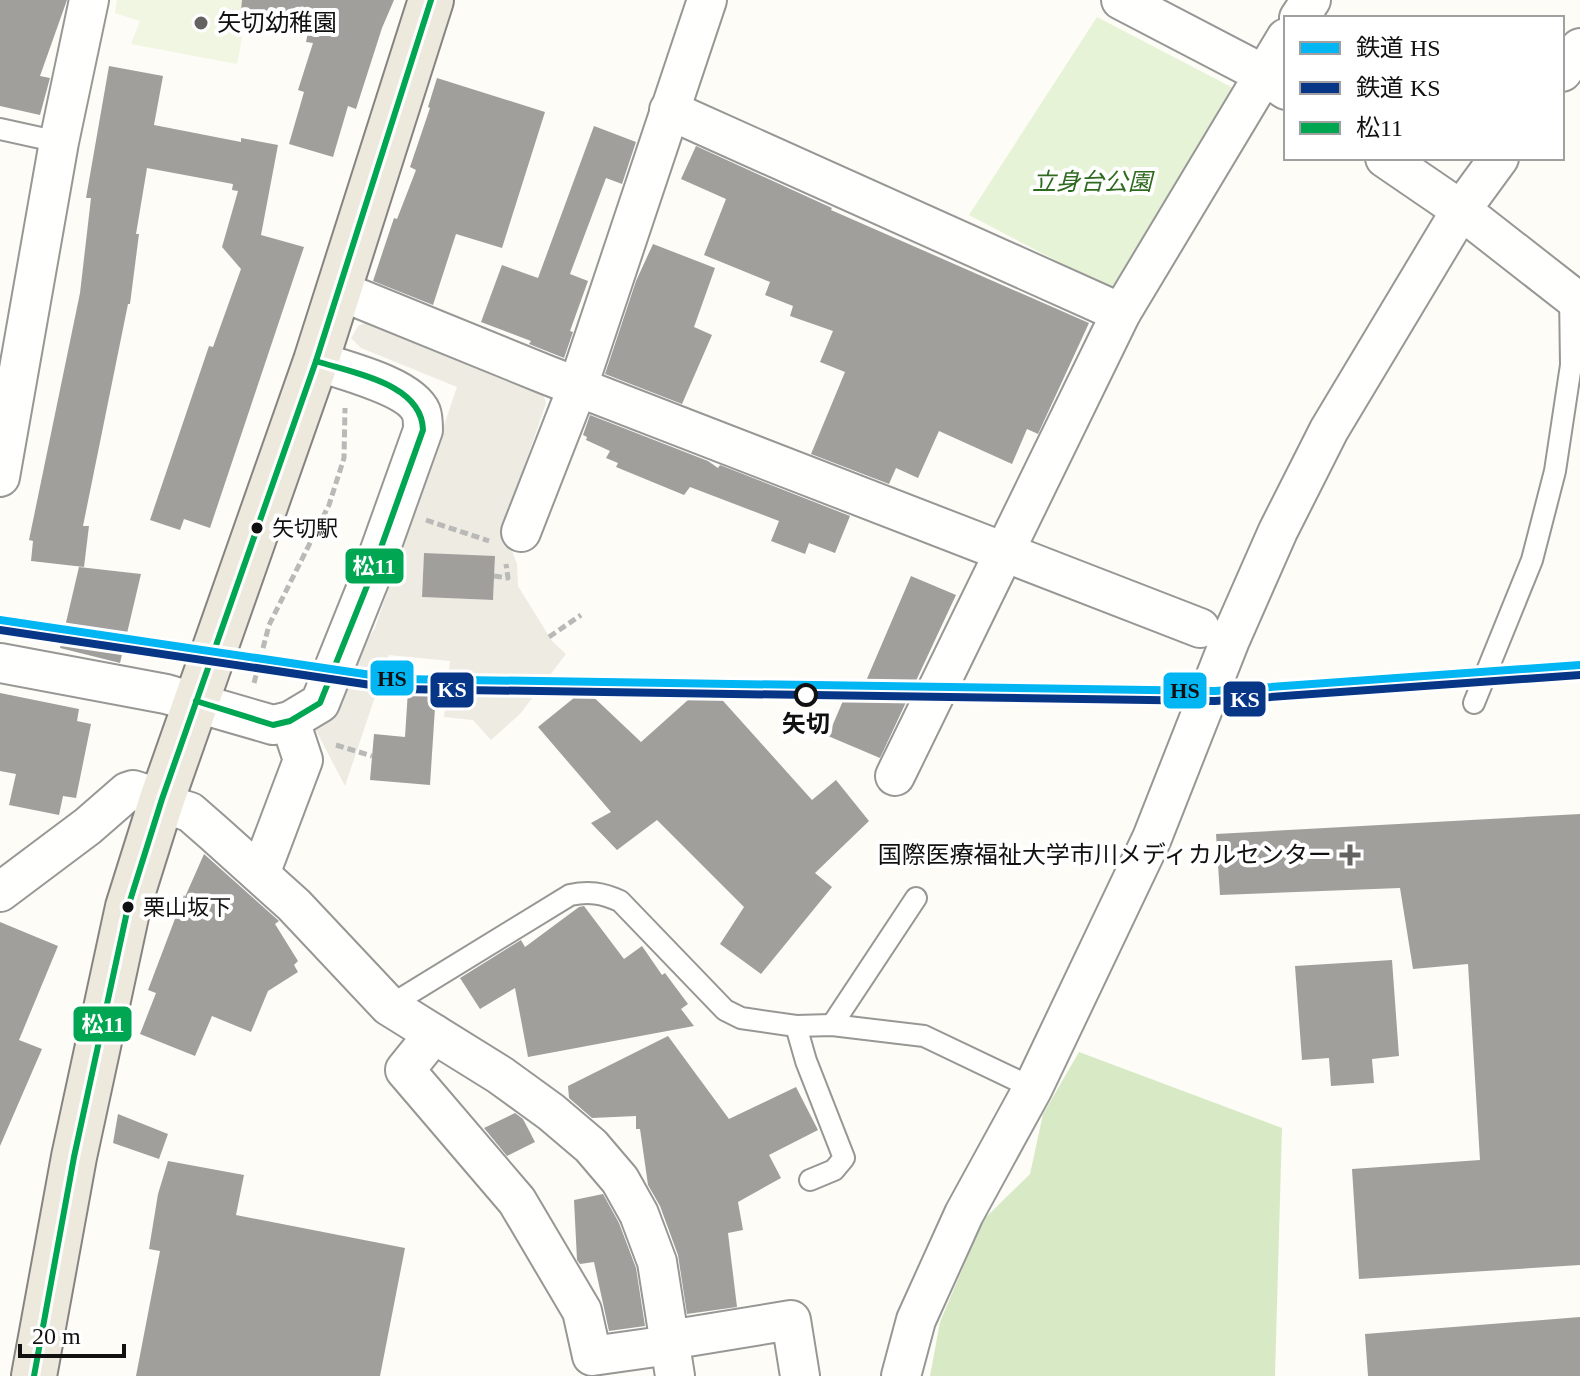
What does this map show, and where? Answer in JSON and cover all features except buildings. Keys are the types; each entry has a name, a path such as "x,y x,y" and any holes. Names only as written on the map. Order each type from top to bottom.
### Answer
{"main road":[{"path":"34,1376 74,1157 128,907 161,801 316,361 431,0"}],"street":[{"path":"0,477 8,385 89,0"},
{"path":"506,543 578,386 707,0"},
{"path":"1121,0 1274,82"},
{"path":"895,776 1121,313 1274,82 1284,45"},
{"path":"1564,69 1580,48"},
{"path":"669,110 1121,313"},
{"path":"1388,160 1461,210 1575,298"},
{"path":"901,1376 916,1320 964,1214 1033,1088 1152,838 1230,640 1278,531 1329,430 1461,210 1498,160"},
{"path":"338,290 1200,628"},
{"path":"0,663 196,701 273,725 290,721 320,703 369,581 423,430 422,413 412,398 316,361"},
{"path":"260,874 303,760 290,721"},
{"path":"0,892 88,826 127,792 133,790 190,812 294,905 389,1006 500,1075 591,1146 620,1180 639,1214 657,1262 672,1354"},
{"path":"434,1034 405,1070 517,1201 582,1311 592,1356 672,1354 791,1320 800,1376"}],"lane":[{"path":"0,129 59,142"},
{"path":"1474,703 1532,560 1555,471 1571,365 1575,298"},
{"path":"389,1006 570,895 585,892 605,894 620,901 725,1010 741,1018 796,1026 832,1025 924,1036 1033,1088"},
{"path":"832,1025 916,898"},
{"path":"796,1026 806,1061 844,1158 834,1170 810,1180"}],"path":[{"path":"251,692 269,625 333,493 344,458 345,404"},
{"path":"424,519 506,543 508,578 494,576"},
{"path":"549,637 581,615"},
{"path":"331,743 372,756"}],"green space":[{"path":"117,0 249,0 237,64 131,44 140,21 115,13"},
{"name":"立身台公園","path":"1097,17 1239,91 1127,298 969,215"},
{"path":"1079,1052 1282,1128 1275,1376 930,1376 940,1322 983,1220 1030,1174 1043,1114"}],"shaded area":[{"path":"372,320 541,388 546,403 503,528 517,564 518,586 552,641 566,654 520,714 491,740 473,720 444,717 450,661 389,655 345,786 313,725 375,628 457,387 361,348 351,338 358,326","holes":["424,553 495,557 493,600 422,597"]}],"rail line":[{"name":"HS","path":"0,620 398,679 1215,691 1580,665"},
{"name":"KS","path":"0,630 398,689 1215,701 1580,675"}],"transit line":[{"name":"松11","path":"34,1376 74,1157 128,907 162,799 316,361 431,0"},
{"name":"松11","path":"196,701 273,725 290,721 320,703 369,581 423,430 420,414 411,401 398,391 383,382 316,361"}],"place":[{"name":"矢切幼稚園","path":"201,23"},
{"name":"矢切駅","path":"257,528"},
{"name":"矢切","path":"806,695"},
{"name":"国際医療福祉大学市川メディカルセンター","path":"1350,855"},
{"name":"栗山坂下","path":"128,907"}]}
